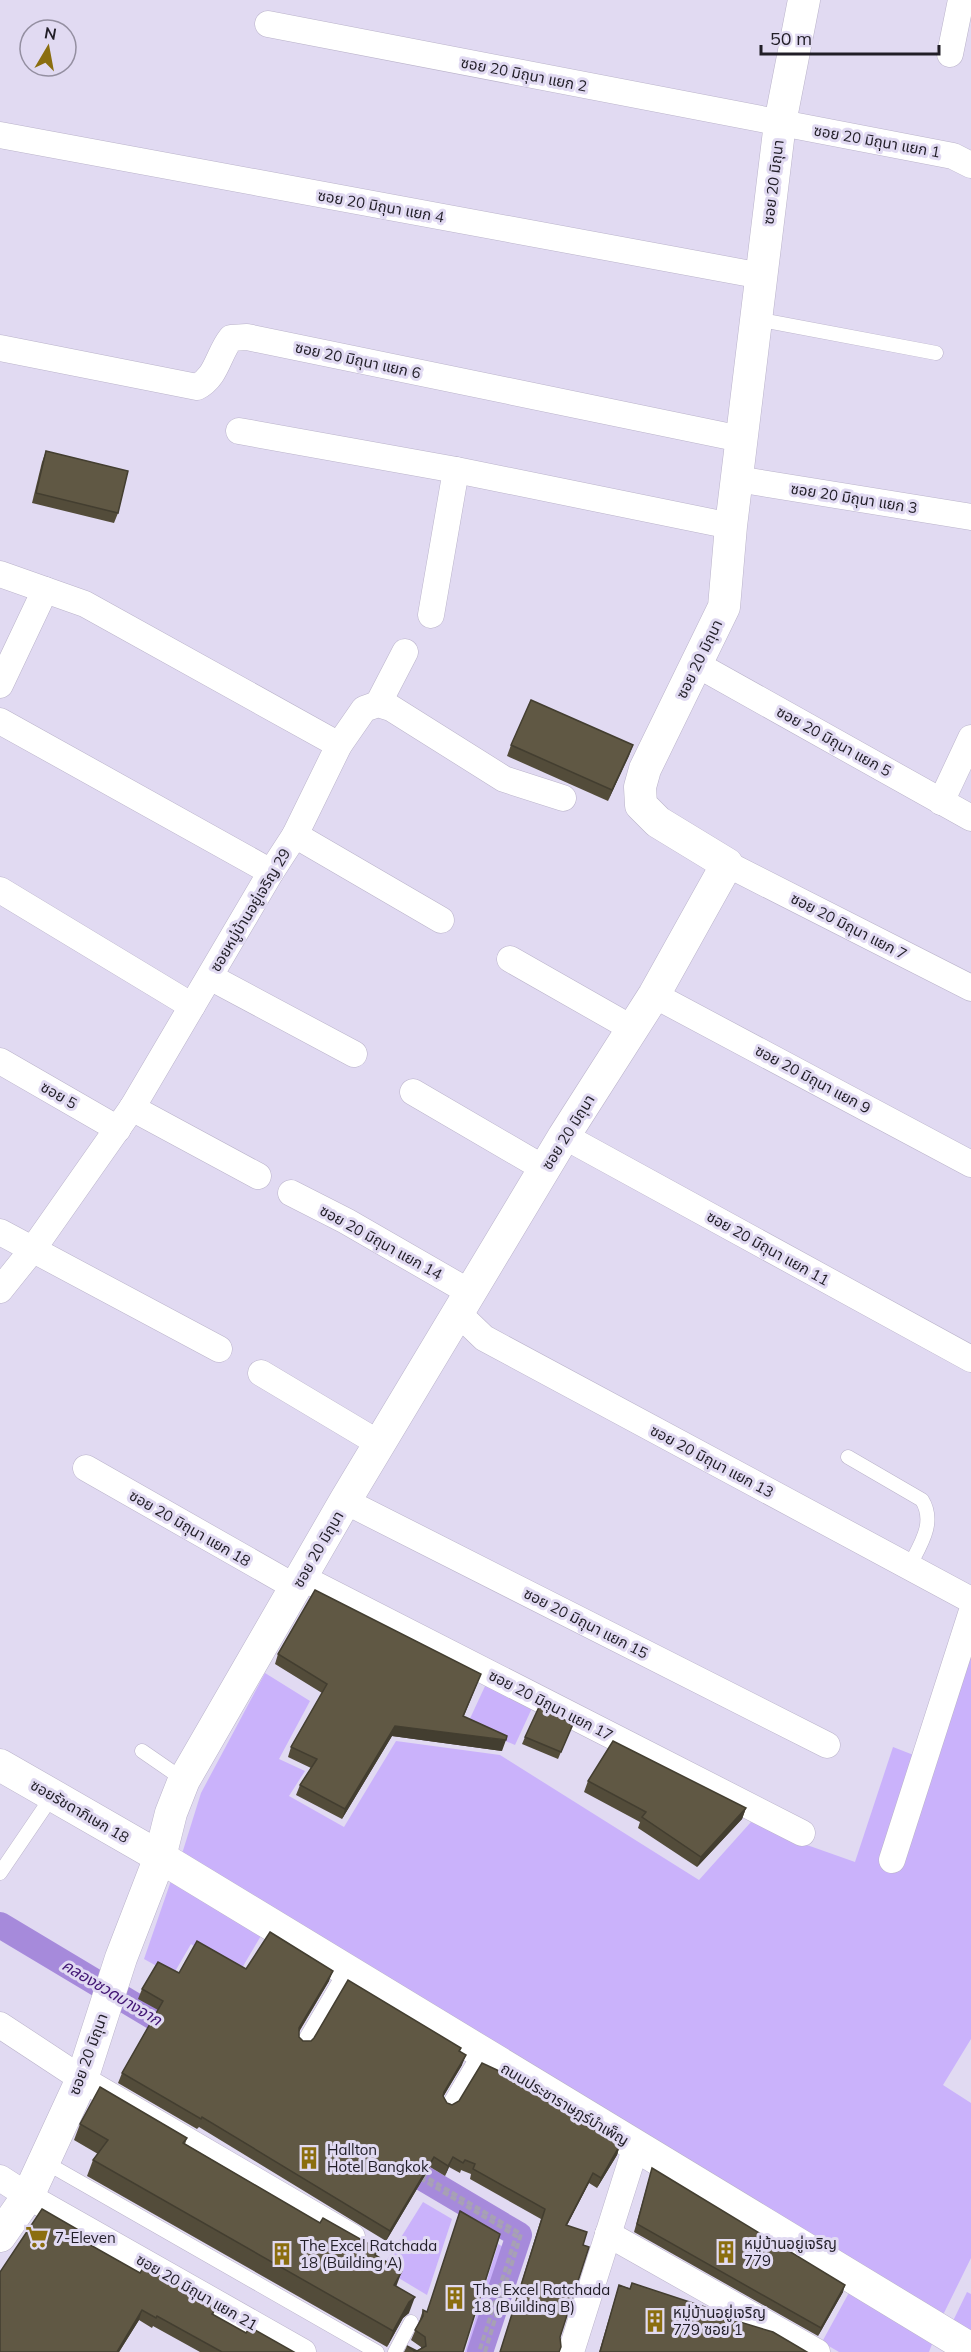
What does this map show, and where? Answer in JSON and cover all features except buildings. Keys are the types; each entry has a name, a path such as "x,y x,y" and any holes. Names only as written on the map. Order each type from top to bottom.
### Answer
{"street":[{"name":"ซอย 20 มิถุนา","path":"0,2236 28,2196 82,2079 121,1958 160,1857 171,1813 184,1780 345,1501 564,1136 654,995 727,864 658,822 641,805 640,787 645,769 724,607 741,439 780,123 804,0"},
{"path":"950,54 961,0"},
{"name":"ซอย 20 มิถุนา แยก 2","path":"268,24 780,123"},
{"name":"ซอย 20 มิถุนา แยก 1","path":"780,123 953,156 971,165"},
{"name":"ซอย 20 มิถุนา แยก 4","path":"0,135 762,276"},
{"name":"ซอย 20 มิถุนา แยก 6","path":"0,348 197,387 207,382 224,347 231,338 247,337 741,439"},
{"path":"239,430 456,470 731,526"},
{"path":"431,615 456,470"},
{"name":"ซอย 20 มิถุนา แยก 3","path":"737,479 971,517"},
{"path":"0,574 100,612 339,744"},
{"path":"0,685 45,590"},
{"path":"405,652 378,704 391,708 504,779 563,798"},
{"name":"ซอย 20 มิถุนา แยก 5","path":"696,664 971,818"},
{"name":"ซอยหมู่บ้านอยู่เจริญ 29","path":"0,1290 33,1249 132,1108 271,872 296,835 339,744 364,709 378,704"},
{"path":"0,721 271,872"},
{"path":"941,802 971,738"},
{"path":"296,835 441,920"},
{"name":"ซอย 20 มิถุนา แยก 7","path":"727,864 971,988"},
{"path":"0,890 192,1006"},
{"path":"510,959 633,1029"},
{"path":"210,977 354,1054"},
{"name":"ซอย 20 มิถุนา แยก 9","path":"654,995 971,1164"},
{"name":"ซอย 5","path":"0,1061 118,1129"},
{"path":"413,1092 545,1169"},
{"path":"132,1108 258,1176"},
{"name":"ซอย 20 มิถุนา แยก 11","path":"564,1136 971,1359"},
{"name":"ซอย 20 มิถุนา แยก 14","path":"291,1193 346,1221 465,1303"},
{"path":"0,1232 219,1349"},
{"name":"ซอย 20 มิถุนา แยก 13","path":"465,1303 484,1338 971,1600"},
{"path":"261,1373 380,1444"},
{"name":"ซอย 20 มิถุนา แยก 18","path":"86,1468 298,1582"},
{"name":"ซอย 20 มิถุนา แยก 15","path":"345,1501 827,1745"},
{"name":"ซอย 20 มิถุนา แยก 17","path":"298,1582 802,1833"},
{"path":"892,1860 971,1614"},
{"name":"ซอยรัชดาภิเษก 18","path":"0,1765 160,1857"},
{"name":"ถนนประชาราษฎร์บำเพ็ญ","path":"160,1857 971,2349"},
{"path":"0,2025 82,2079 377,2252"},
{"path":"571,2352 636,2146"},
{"name":"ซอย 20 มิถุนา แยก 21","path":"0,2178 303,2352"},
{"path":"608,2234 817,2352"}],"lane":[{"path":"756,319 936,353"},
{"path":"848,1457 922,1500 928,1510 925,1534 909,1567"},
{"path":"142,1751 184,1780"},
{"path":"0,1873 52,1795"},
{"path":"303,2043 346,1970"},
{"path":"448,2106 480,2052"},
{"path":"43,2161 377,2352"},
{"path":"401,2336 414,2352"}],"path":[{"path":"111,1991 163,2019"},
{"path":"111,1991 161,2024"},
{"path":"479,2352 516,2236 417,2174 521,2234 484,2352"}],"shaded area":[{"path":"971,1654 971,2039 943,2085 971,2103 971,2258 943,2315 181,1857 201,1793 265,1673 310,1701 279,1759 305,1771 289,1796 344,1827 396,1741 500,1755 699,1880 751,1822 790,1839 855,1862 893,1747 929,1761"},
{"path":"486,1684 533,1706 515,1745 467,1725"},
{"path":"173,1875 265,1929 239,1973 191,1944 173,1975 144,1959"},
{"path":"423,2202 452,2219 427,2295 382,2268"},
{"path":"498,2244 505,2248 472,2352 465,2352"},
{"path":"851,2289 934,2339 929,2352 839,2352 822,2342"},
{"path":"967,2292 971,2294 971,2332 953,2321"}],"waterway":[{"name":"คลองชวดบางจาก","path":"0,1925 182,2034"},
{"name":"คลองชวดบางจาก","path":"394,2161 519,2235 480,2352"}],"place":[{"name":"Hallton Hotel Bangkok","path":"309,2158"},
{"name":"7-Eleven","path":"37,2237"},
{"name":"หมู่บ้านอยู่เจริญ 779","path":"726,2252"},
{"name":"The Excel Ratchada 18 (Building A)","path":"282,2254"},
{"name":"The Excel Ratchada 18 (Building B)","path":"455,2298"},
{"name":"หมู่บ้านอยู่เจริญ 779 ซอย 1","path":"655,2321"}]}
